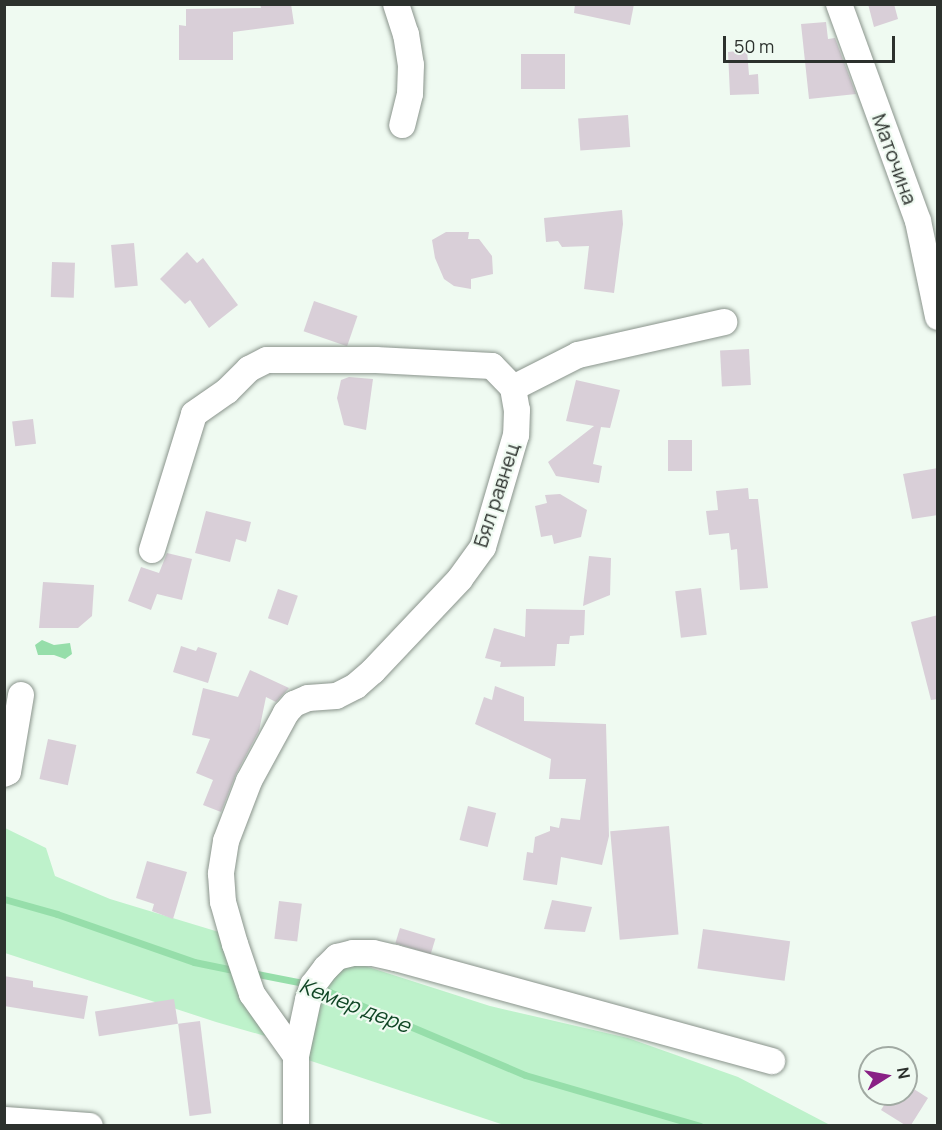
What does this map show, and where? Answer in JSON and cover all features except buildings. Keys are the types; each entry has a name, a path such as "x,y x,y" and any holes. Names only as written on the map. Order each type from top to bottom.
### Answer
{"street":[{"path":"396,4 406,34 411,65 410,94 402,125"},
{"name":"Маточина","path":"838,4 918,221 938,317"},
{"path":"152,550 194,414 227,391 249,369 267,360 285,358 492,366 513,388 578,355 724,322"},
{"name":"Бял равнец","path":"296,1056 252,994 235,944 223,902 221,874 226,841 249,781 290,708 308,698 336,696 356,686 373,671 471,564 483,547 516,435 518,410 513,388"},
{"path":"12,766 21,695"},
{"path":"296,1125 296,1056 308,1000 313,985 326,968 338,957 353,953 373,953 772,1061"},
{"path":"4,1120 90,1125"}],"shaded area":[{"path":"42,640 54,645 70,643 72,654 65,659 54,655 38,655 35,645"},
{"path":"5,828 46,848 55,876 110,899 232,936 286,1042 216,1022 5,953"},
{"path":"337,957 490,1006 628,1038 738,1077 830,1125 504,1125 296,1056"}],"waterway":[{"name":"Кемер дере","path":"4,899 57,914 194,962 238,971"},
{"name":"Кемер дере","path":"252,973 313,985 525,1075 700,1126"}]}
